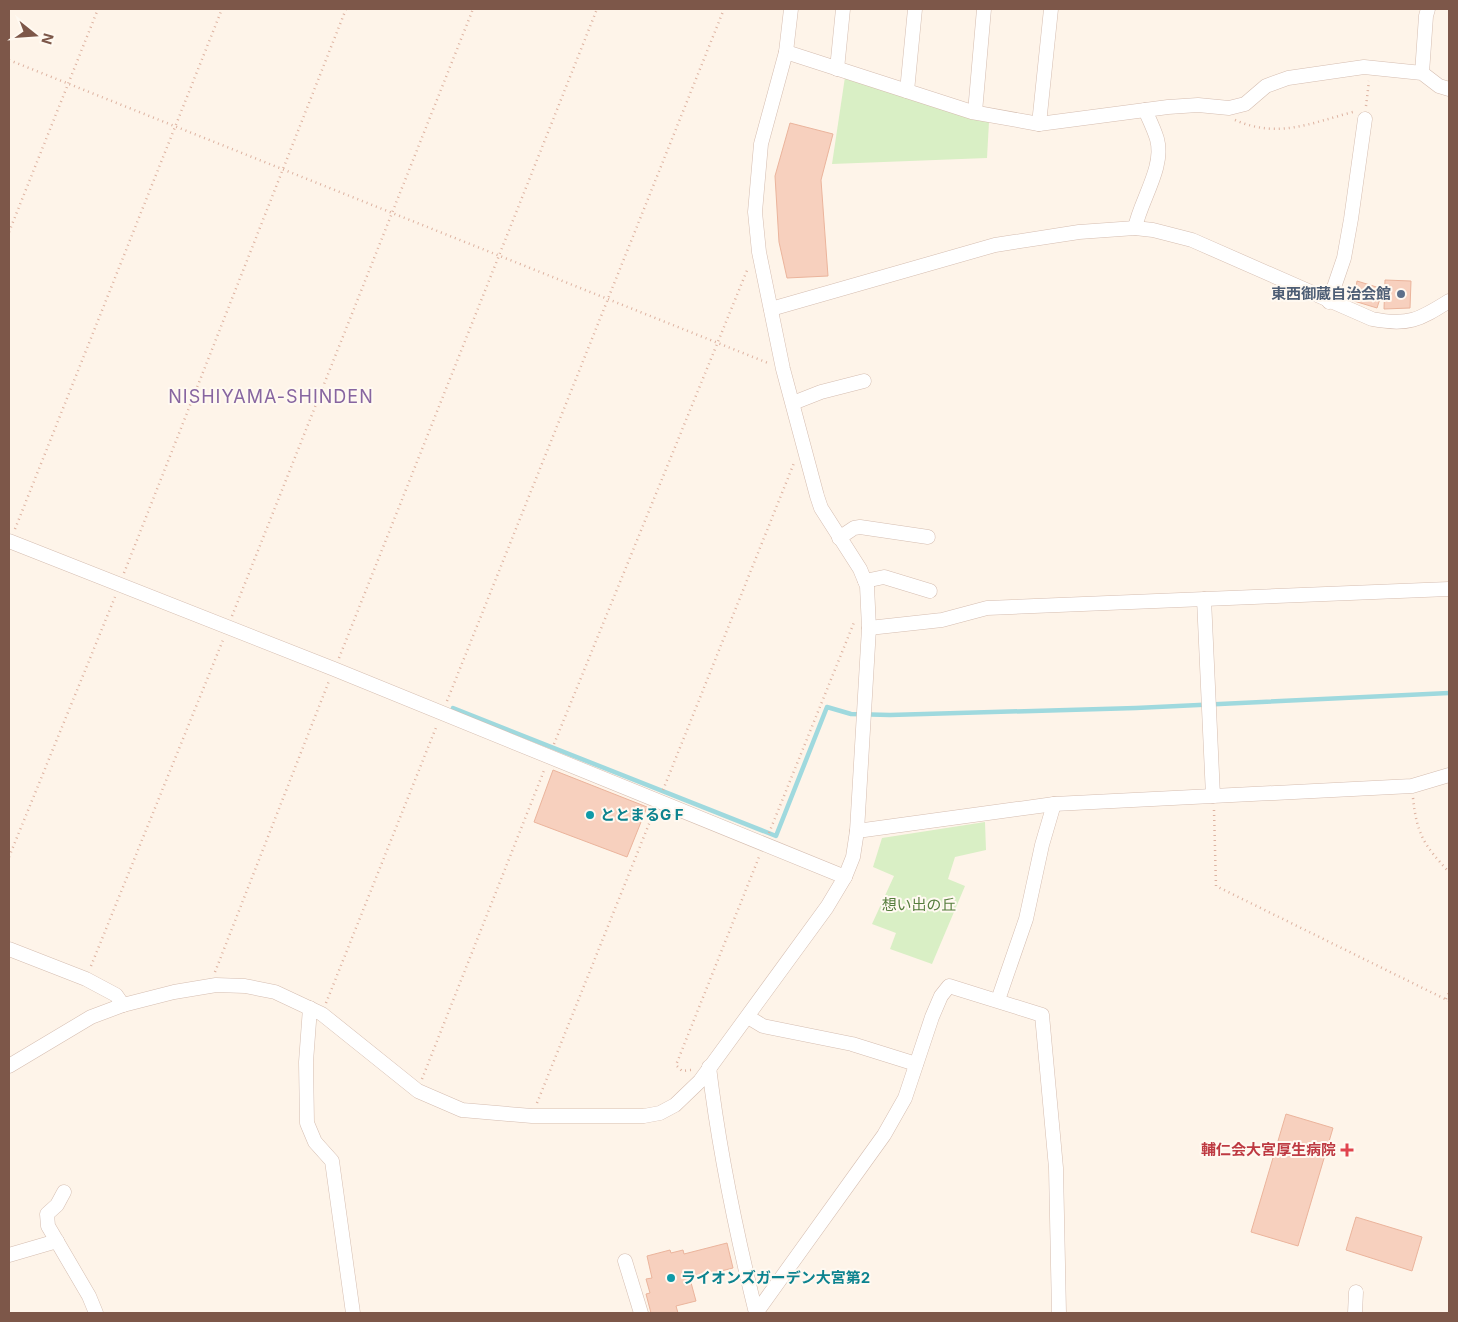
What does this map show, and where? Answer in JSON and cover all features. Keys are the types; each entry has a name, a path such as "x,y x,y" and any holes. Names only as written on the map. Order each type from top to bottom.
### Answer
{"street":[{"path":"9,1066 90,1017 124,1005 174,992 216,985 245,986 275,992 316,1011 418,1090 462,1110 532,1116 644,1116 660,1113 688,1094 748,1017 845,878 853,857 857,831 869,628 867,586 865,581 860,569 821,508 804,440 783,369 759,252 755,212 758,158 786,52 791,9"},
{"path":"837,69 843,9"},
{"path":"907,91 915,9"},
{"path":"975,112 984,9"},
{"path":"1039,124 1051,9"},
{"path":"1422,73 1428,9"},
{"path":"786,52 975,112 1039,124 1198,105 1229,108 1244,104 1266,86 1288,78 1321,71 1370,67 1422,73 1439,86 1449,89"},
{"path":"1134,228 1150,186 1158,156 1158,140 1145,110"},
{"path":"1329,302 1344,258 1352,220 1365,119"},
{"path":"770,309 995,245 1079,232 1134,228 1153,230 1192,240 1329,302 1372,319 1401,324 1433,311 1449,301"},
{"path":"793,403 821,392 864,380"},
{"path":"839,538 854,528 860,527 928,537"},
{"path":"9,541 334,669 845,878"},
{"path":"865,581 884,577 930,591"},
{"path":"869,628 942,620 987,608 1333,596 1449,589"},
{"path":"1204,599 1213,796"},
{"path":"857,831 1054,804 1412,786 1449,775"},
{"path":"998,1000 1026,919 1042,845 1054,804"},
{"path":"9,949 86,979 116,995 124,1005"},
{"path":"756,1313 884,1135 905,1098 941,996 949,986 998,1000 1042,1016 1056,1168 1059,1313"},
{"path":"316,1011 306,1062 307,1123 315,1142 332,1161 353,1313"},
{"path":"748,1017 772,1028 852,1044 916,1064"},
{"path":"709,1068 716,1130 731,1211 756,1313"},
{"path":"64,1192 57,1205 47,1214 48,1226 89,1296 96,1313"},
{"path":"9,1255 57,1242"},
{"path":"625,1261 641,1313"},
{"path":"1355,1313 1356,1292"}],"path":[{"path":"9,232 98,9"},
{"path":"9,541 222,9"},
{"path":"9,857 120,584 346,9"},
{"path":"86,979 473,9"},
{"path":"216,985 215,972 597,9"},
{"path":"316,1011 442,714 724,9"},
{"path":"9,60 783,369"},
{"path":"1216,106 1235,120 1265,130 1289,129 1354,112 1365,119 1370,67"},
{"path":"418,1090 549,757 717,343 751,260 759,252"},
{"path":"532,1116 804,440"},
{"path":"1412,786 1416,825 1424,843 1449,872"},
{"path":"1213,796 1216,886 1448,1000 1449,993"}],"green space":[{"path":"845,77 989,122 987,158 832,164"},
{"name":"想い出の丘","path":"985,822 986,850 955,857 948,879 965,886 932,964 890,949 896,933 872,924 894,876 873,867 882,838"}],"building":[{"path":"790,123 833,134 821,180 828,276 787,278 779,242 775,176"},
{"path":"1385,280 1411,281 1410,308 1384,309"},
{"path":"1357,281 1383,289 1377,308 1354,301"},
{"name":"ととまるG F","path":"553,770 647,807 627,857 534,822"},
{"path":"1286,1114 1333,1128 1298,1246 1251,1232"},
{"path":"1356,1217 1422,1237 1412,1271 1346,1250"},
{"name":"ライオンズガーデン大宮第2","path":"727,1243 733,1268 690,1279 696,1301 676,1306 678,1313 651,1313 646,1294 650,1293 646,1279 652,1278 647,1256 670,1250 671,1253 683,1250 684,1254"}],"waterway":[{"path":"453,708 776,836 827,707 851,714 890,715 1136,708 1449,693"}],"place":[{"name":"東西御蔵自治会館","path":"1401,294"},
{"name":"ととまるG F","path":"590,815"},
{"name":"輔仁会大宮厚生病院","path":"1347,1150"},
{"name":"ライオンズガーデン大宮第2","path":"671,1278"}],"district":[{"name":"NISHIYAMA-SHINDEN","path":"271,397"}]}
